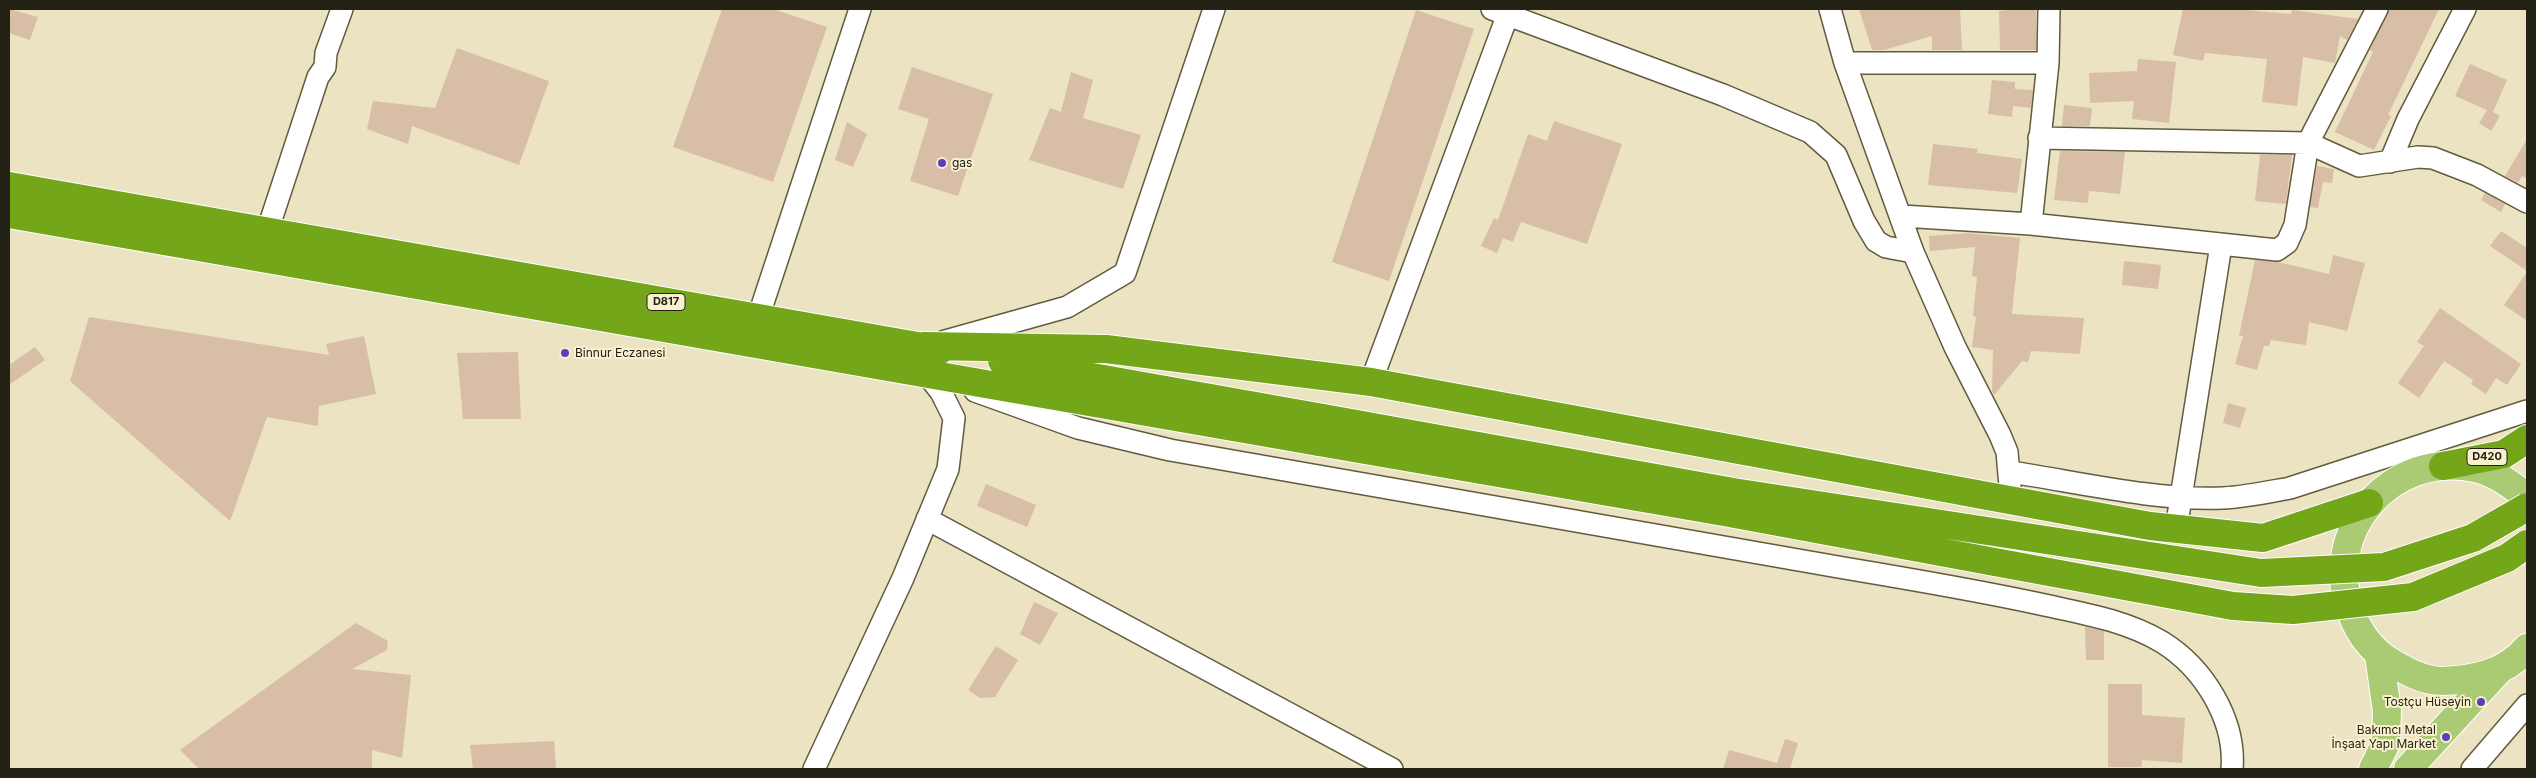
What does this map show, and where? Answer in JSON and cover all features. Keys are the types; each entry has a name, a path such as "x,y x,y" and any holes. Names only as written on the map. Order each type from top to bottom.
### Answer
{"highway":[{"name":"D817","path":"9,186 758,318 925,360"},
{"name":"D817","path":"9,214 925,360 1321,430"},
{"path":"925,360 1106,349 1371,382 2150,526 2263,538 2369,502"},
{"path":"1321,430 2261,573 2384,567 2472,538 2527,507"},
{"path":"1321,430 1724,512 2233,606 2293,610 2413,597 2507,558 2527,544"},
{"name":"D420","path":"2443,466 2504,454 2527,439"}],"main road":[{"path":"2499,670 2468,680 2437,681 2406,672 2379,655 2358,629 2345,598 2343,564 2351,532 2369,502 2391,484 2416,471 2443,466 2483,471 2505,479 2527,497"},
{"path":"2408,769 2499,670 2527,648"},
{"path":"2372,769 2386,743 2386,711 2379,655"}],"street":[{"path":"267,232 318,77 325,67 326,53 342,9"},
{"path":"758,318 860,9"},
{"path":"925,360 1067,307 1124,273 1214,9"},
{"path":"1830,9 1845,63 1902,216 1913,252 1951,338 2000,434 2011,472 2010,501"},
{"path":"2031,224 2048,63 2049,9"},
{"path":"1902,216 2031,224 2221,246 2277,250 2288,243 2295,225 2308,143 2377,9"},
{"path":"2390,162 2408,119 2465,9"},
{"path":"1371,382 1500,11 1722,95 1810,132 1836,155 1864,221 1876,241 1886,247 1913,252"},
{"path":"1845,63 2048,63"},
{"path":"2039,138 2308,143 2360,166 2418,157 2433,158 2477,175 2527,202"},
{"path":"2176,529 2221,246"},
{"path":"814,769 903,578 948,469 954,418 925,360"},
{"path":"925,360 1078,428 1170,450 1974,590 2113,621 2138,630 2162,642 2181,656 2195,672 2224,718 2229,732 2233,755 2232,769"},
{"path":"2011,472 2181,498 2224,498 2290,488 2527,411"},
{"path":"927,519 1392,769"},
{"path":"2472,769 2527,705"}],"building":[{"path":"9,9 38,17 30,40 9,33"},
{"path":"722,9 773,9 827,27 773,182 673,147"},
{"path":"1859,9 1960,9 1962,50 1932,50 1932,36 1884,50 1872,50"},
{"path":"2036,9 2036,50 2000,50 1999,11"},
{"path":"2183,9 2236,9 2291,14 2292,10 2358,19 2347,40 2340,36 2335,63 2303,57 2297,106 2262,102 2267,59 2205,53 2203,61 2173,55"},
{"path":"2389,9 2439,9 2388,115 2391,116 2374,150 2335,132 2373,52 2370,50"},
{"path":"1416,10 1474,29 1389,281 1332,262"},
{"path":"457,48 549,81 519,165 412,126 408,144 367,129 373,101 435,108"},
{"path":"2138,59 2176,62 2169,123 2132,119 2134,101 2090,103 2089,73 2137,71"},
{"path":"2470,64 2507,80 2493,112 2500,116 2491,131 2479,123 2487,110 2455,96"},
{"path":"912,67 993,94 958,196 910,181 929,119 898,109"},
{"path":"1071,72 1093,80 1083,118 1141,135 1123,189 1029,160 1050,108 1061,112"},
{"path":"1992,80 2015,82 2015,89 2033,90 2031,108 2013,106 2012,117 1988,114"},
{"path":"2064,105 2092,108 2090,126 2062,126"},
{"path":"1554,121 1622,144 1587,244 1521,222 1513,242 1503,238 1497,253 1481,246 1494,218 1498,220 1528,134 1547,141"},
{"path":"847,122 867,134 853,167 835,160"},
{"path":"2527,139 2527,179 2522,176 2518,183 2505,176"},
{"path":"1933,144 1978,149 1977,153 2022,159 2017,193 1928,185"},
{"path":"2060,151 2125,152 2120,194 2089,191 2088,203 2054,200"},
{"path":"2260,155 2292,155 2286,204 2255,201"},
{"path":"2317,166 2334,169 2332,183 2323,182 2318,208 2310,207"},
{"path":"2485,193 2505,204 2501,212 2481,200"},
{"path":"2501,231 2527,248 2527,271 2490,246"},
{"path":"1967,233 2020,238 2012,314 2084,318 2080,354 2031,351 2028,362 2022,361 1994,395 1992,391 1993,350 1972,347 1976,317 1973,316 1977,277 1972,276 1975,247 1930,251 1929,236"},
{"path":"2333,255 2365,263 2347,331 2309,322 2306,345 2271,340 2269,346 2264,346 2257,370 2235,364 2243,336 2239,336 2255,260 2278,262 2329,274"},
{"path":"2124,261 2161,265 2158,289 2122,285"},
{"path":"2527,272 2527,321 2504,305"},
{"path":"2440,308 2521,364 2507,385 2496,378 2486,394 2471,384 2473,380 2444,361 2419,398 2398,383 2424,346 2417,342"},
{"path":"89,317 329,355 326,344 364,336 376,394 319,406 318,426 267,417 230,521 70,381"},
{"path":"35,347 45,360 9,385 9,365"},
{"path":"518,352 521,419 463,419 457,353"},
{"path":"2228,403 2246,408 2240,428 2223,423"},
{"path":"986,484 1036,505 1027,527 977,506"},
{"path":"1034,602 1058,613 1040,645 1020,634"},
{"path":"356,623 388,641 387,650 352,669 411,675 402,758 372,750 372,769 199,769 180,750"},
{"path":"2085,627 2104,631 2104,660 2086,660"},
{"path":"996,646 1018,660 995,697 980,698 968,690"},
{"path":"2108,684 2142,684 2142,715 2185,718 2182,763 2142,760 2142,767 2108,767"},
{"path":"1785,739 1798,743 1790,769 1723,769 1729,750 1777,763"},
{"path":"554,741 556,769 473,769 470,745"}],"place":[{"name":"gas","path":"942,163"},
{"name":"Binnur Eczanesi","path":"565,353"},
{"name":"Tostçu Hüseyin","path":"2481,702"},
{"name":"Bakımcı Metal İnşaat Yapı Market","path":"2446,737"}]}
